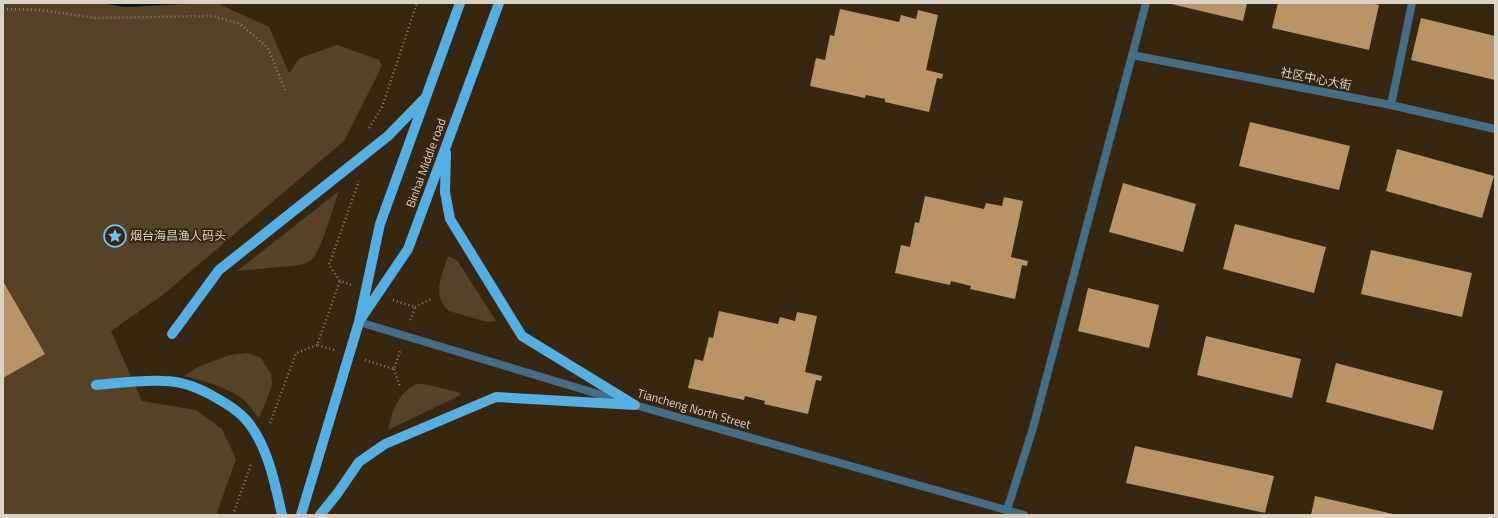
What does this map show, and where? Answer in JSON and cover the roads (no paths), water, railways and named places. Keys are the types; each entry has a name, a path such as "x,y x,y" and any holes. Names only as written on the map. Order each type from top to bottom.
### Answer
{"main road":[{"name":"Binhai Middle road","path":"301,515 359,322 380,224 460,3"},
{"name":"Binhai Middle road","path":"359,322 408,249 499,3"},
{"path":"172,334 218,270 388,136 427,96"},
{"path":"446,146 445,192 450,219 522,336 635,405"},
{"path":"96,385 164,381 176,382 197,387 229,405 247,421 262,445 275,486 282,515"},
{"path":"320,515 337,494 359,462 385,444 496,397 635,405"}],"street":[{"path":"1007,510 1033,428 1146,3"},
{"path":"1390,105 1412,3"},
{"name":"社区中心大街","path":"1132,55 1390,105 1495,129"},
{"name":"Tiancheng North Street","path":"359,322 635,405 1024,515"}],"water":[{"path":"102,3 196,3 124,7"}],"place":[{"name":"烟台海昌渔人码头","path":"115,236"}]}
